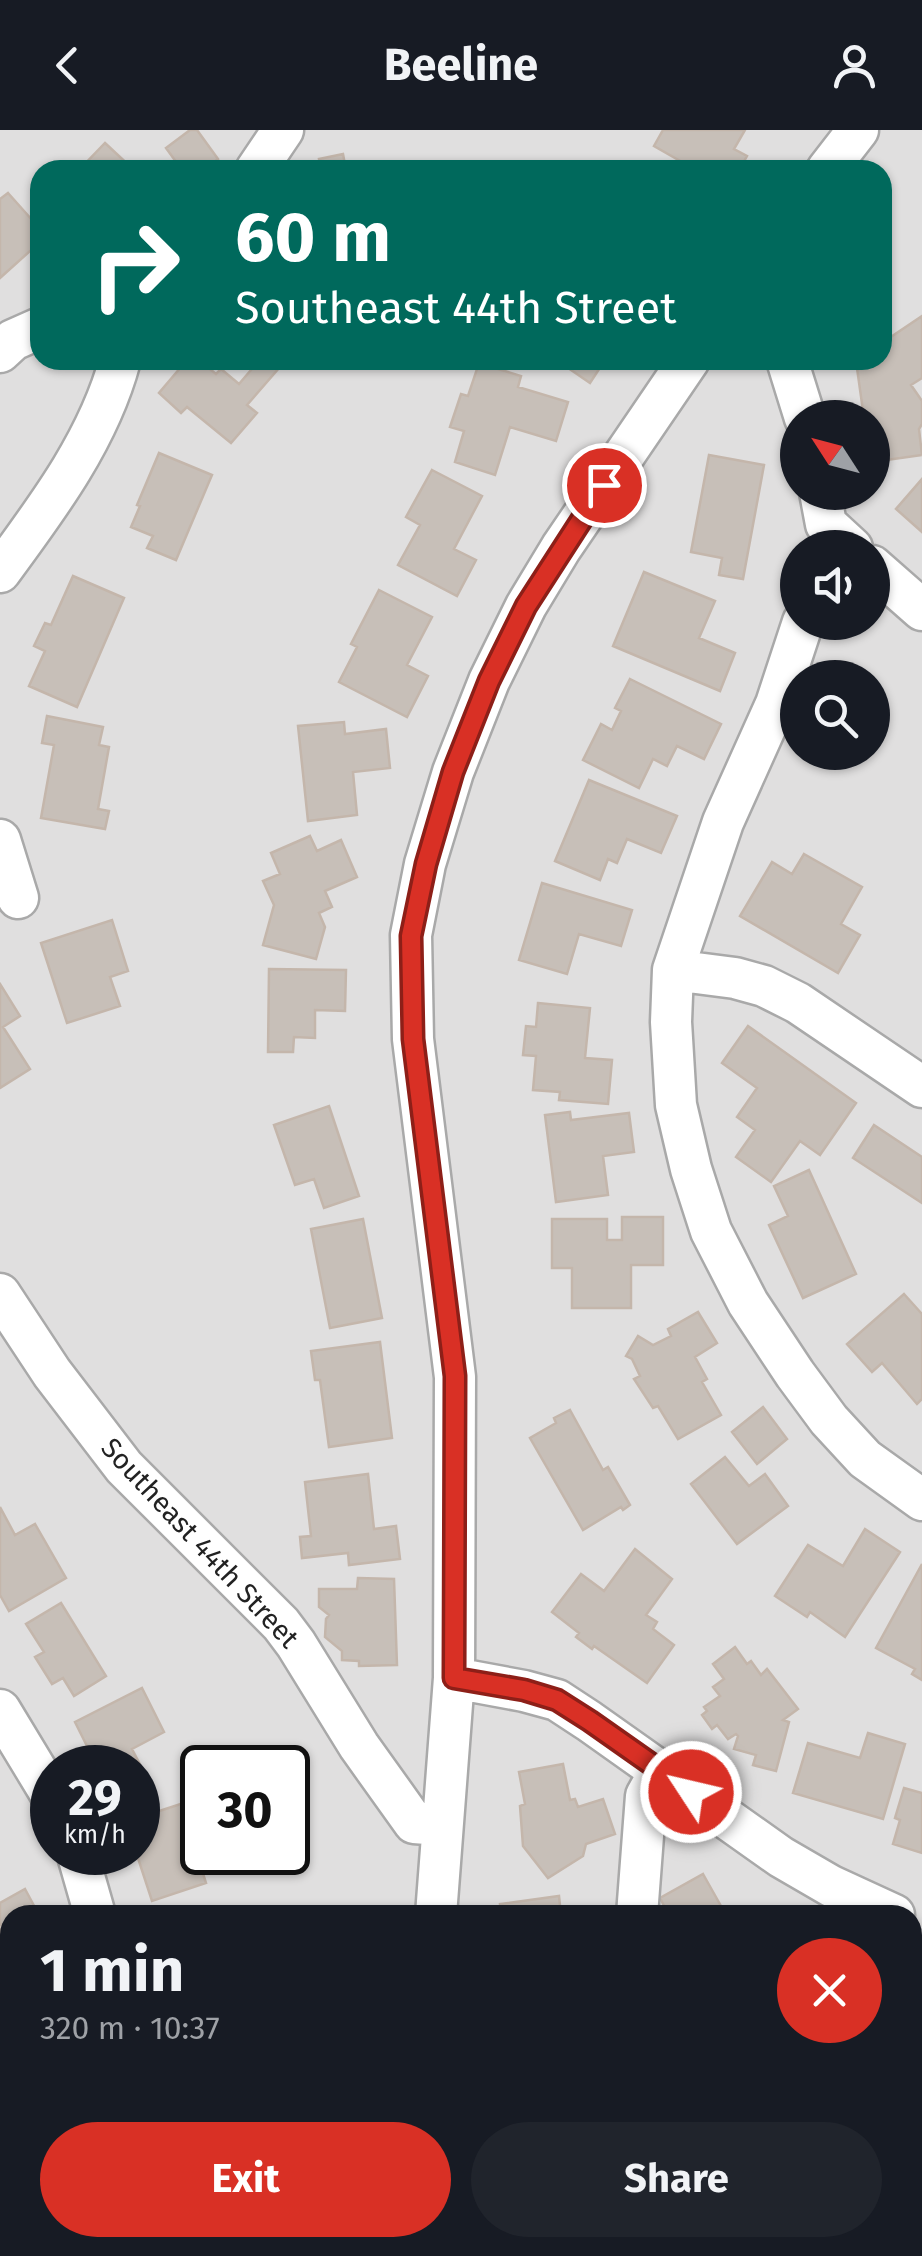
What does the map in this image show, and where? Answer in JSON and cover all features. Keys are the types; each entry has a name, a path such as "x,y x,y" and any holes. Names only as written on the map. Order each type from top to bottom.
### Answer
{"street":[{"path":"263,160 283,130"},
{"path":"834,160 858,130"},
{"path":"0,352 12,340 30,332"},
{"path":"0,572 86,446 117,370"},
{"path":"437,1905 454,1678 455,1376 413,1039 411,936 426,864 453,772 489,681 526,606 562,548 682,370"},
{"path":"790,370 799,400"},
{"path":"890,582 922,610"},
{"path":"797,640 776,704 723,822 673,970 670,1022 676,1105 711,1231 748,1303 829,1420 865,1459 922,1500"},
{"path":"0,840 18,898"},
{"path":"673,970 764,986 798,1003 922,1088"},
{"name":"Southeast 44th Street","path":"0,1294 52,1373 124,1467 282,1624 359,1746 414,1823 441,1825"},
{"path":"454,1678 557,1700 782,1857 872,1905"},
{"path":"0,1710 30,1760"},
{"path":"638,1905 646,1796 660,1770"},
{"path":"84,1875 92,1905"}],"shaded area":[{"path":"0,130 922,130 922,1905 0,1905"}],"building":[{"path":"190,130 197,130 218,159 175,160 166,148"},
{"path":"663,130 745,130 734,149 747,156 745,160 678,160 654,146"},
{"path":"105,143 123,160 89,160"},
{"path":"343,154 344,160 319,160"},
{"path":"8,193 30,218 30,251 0,278 0,199"},
{"path":"922,316 922,378 911,385 922,401 922,455 890,459 890,400 861,400 857,370 892,370 892,336"},
{"path":"179,370 211,370 216,374 222,370 239,384 251,370 277,370 247,405 257,413 231,443 187,407 181,413 159,393"},
{"path":"477,370 502,370 521,376 518,387 568,402 556,441 510,427 495,475 455,462 464,431 450,427 461,394 468,396"},
{"path":"571,370 598,370 590,383"},
{"path":"159,453 212,475 176,560 147,548 153,536 131,527"},
{"path":"709,455 764,465 743,579 719,575 722,558 691,552"},
{"path":"432,470 482,496 454,549 476,560 457,596 398,565 420,525 406,517"},
{"path":"922,479 922,532 896,509"},
{"path":"644,572 715,601 699,638 735,653 720,691 613,646"},
{"path":"73,576 124,598 77,707 29,686 45,651 34,646 45,623 51,625"},
{"path":"379,590 432,617 407,665 428,676 407,717 339,682 357,647 351,644"},
{"path":"630,679 721,724 704,759 677,746 667,766 653,759 639,788 583,760 601,724 612,730 621,711 615,708"},
{"path":"47,716 103,727 99,745 109,747 98,809 109,811 105,829 41,818 54,745 42,743"},
{"path":"344,722 345,734 386,729 390,768 353,772 357,815 308,821 298,726"},
{"path":"589,780 677,816 661,853 627,839 617,863 608,859 600,880 555,861"},
{"path":"310,836 317,851 341,840 357,877 325,891 332,907 319,913 325,927 316,959 263,945 274,905 263,881 280,874 271,853"},
{"path":"804,854 862,887 841,924 860,935 838,973 740,916 772,862 792,874"},
{"path":"542,883 632,910 621,946 579,934 567,974 519,960"},
{"path":"112,920 128,971 110,977 120,1006 67,1023 41,943"},
{"path":"269,969 346,970 345,1011 315,1010 315,1038 294,1037 293,1052 268,1052"},
{"path":"0,984 20,1016 3,1027 30,1069 0,1088"},
{"path":"538,1003 590,1008 585,1058 612,1060 608,1104 559,1100 560,1092 533,1090 536,1056 523,1055 526,1026 536,1027"},
{"path":"748,1026 856,1103 820,1155 800,1141 771,1182 736,1157 755,1130 737,1117 757,1088 722,1063"},
{"path":"329,1106 359,1196 324,1208 314,1179 295,1185 274,1125"},
{"path":"570,1112 571,1120 629,1113 634,1152 603,1156 608,1195 556,1202 545,1115"},
{"path":"874,1125 922,1157 922,1203 853,1158"},
{"path":"809,1170 856,1274 803,1298 769,1225 788,1216 774,1186"},
{"path":"622,1217 663,1217 663,1265 631,1265 631,1308 572,1308 572,1268 552,1268 552,1219 607,1219 607,1240 622,1240"},
{"path":"363,1219 382,1318 330,1328 311,1229"},
{"path":"904,1294 922,1314 922,1399 917,1404 882,1363 872,1372 847,1344"},
{"path":"698,1312 717,1343 695,1357 707,1379 702,1382 721,1415 678,1439 658,1406 653,1408 634,1379 640,1376 632,1359 626,1356 638,1336 653,1345 671,1336 668,1329"},
{"path":"380,1342 392,1438 329,1447 320,1380 315,1380 311,1351"},
{"path":"763,1407 787,1439 757,1464 732,1432"},
{"path":"570,1410 603,1470 608,1467 630,1505 583,1530 530,1438"},
{"path":"725,1457 749,1486 765,1474 788,1506 737,1544 691,1484"},
{"path":"368,1474 374,1529 396,1526 400,1559 349,1565 348,1553 302,1558 300,1537 311,1536 305,1482"},
{"path":"0,1507 15,1535 35,1524 66,1578 9,1611 0,1595"},
{"path":"865,1529 900,1552 845,1637 810,1612 807,1617 775,1596 808,1545 843,1566"},
{"path":"635,1549 672,1579 646,1615 657,1622 653,1629 674,1645 647,1683 594,1646 592,1649 552,1612 581,1574 604,1591"},
{"path":"922,1564 922,1680 912,1674 915,1669 876,1648"},
{"path":"358,1578 394,1579 397,1665 359,1666 359,1661 342,1660 342,1651 325,1637 329,1615 319,1607 319,1589 357,1589"},
{"path":"61,1603 106,1676 74,1696 63,1678 52,1684 35,1657 44,1652 26,1624"},
{"path":"735,1647 761,1675 767,1669 798,1709 783,1720 789,1722 776,1771 753,1765 756,1755 734,1749 736,1734 728,1739 717,1725 712,1729 702,1715 707,1711 704,1707 720,1696 713,1687 724,1679 713,1664"},
{"path":"142,1688 164,1732 140,1745 86,1745 75,1722"},
{"path":"868,1733 905,1744 883,1819 793,1793 808,1743 860,1758"},
{"path":"563,1764 570,1800 575,1799 578,1807 603,1799 615,1834 586,1844 583,1856 548,1878 523,1846 520,1806 525,1804 519,1772"},
{"path":"904,1788 922,1793 922,1853 893,1844 900,1820 895,1818"},
{"path":"180,1804 180,1875 203,1875 206,1883 152,1901 144,1875 160,1875 160,1811"},
{"path":"703,1874 720,1905 664,1905 660,1898"},
{"path":"25,1889 34,1905 0,1905"},
{"path":"559,1896 560,1905 500,1905"}],"route":[{"path":"604,485 526,606 489,681 453,772 426,864 411,936 413,1039 455,1376 454,1678 557,1700 691,1792"}]}
